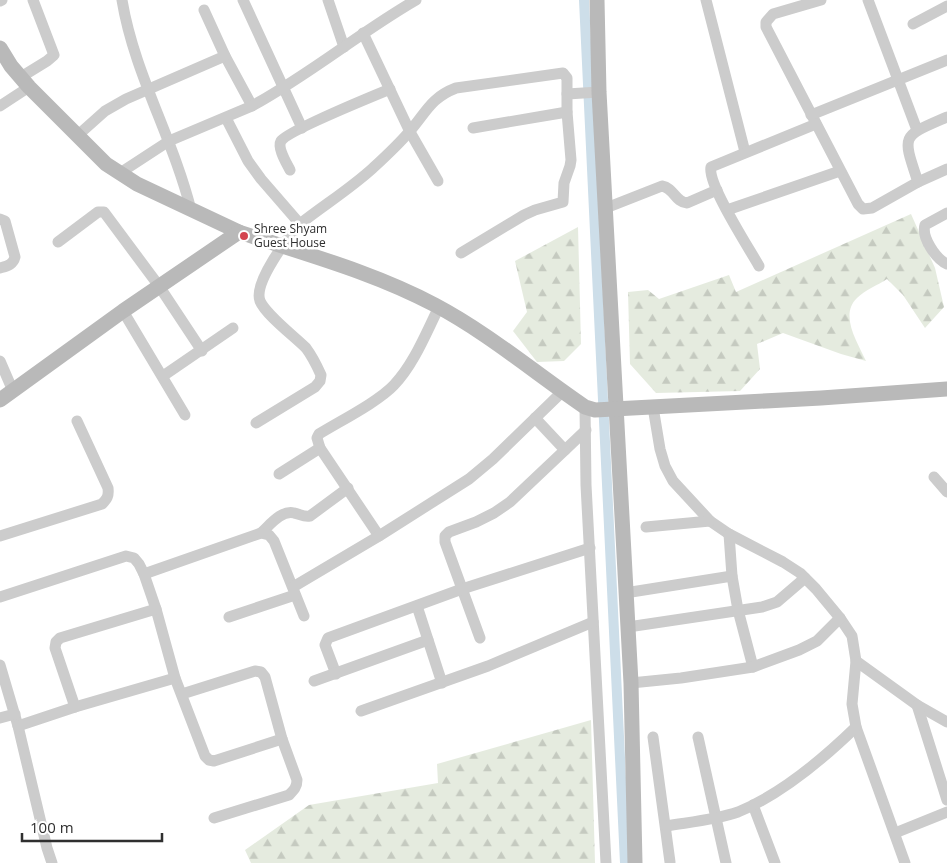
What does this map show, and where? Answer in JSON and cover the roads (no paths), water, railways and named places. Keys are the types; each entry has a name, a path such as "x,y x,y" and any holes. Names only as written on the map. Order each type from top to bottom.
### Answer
{"street":[{"path":"0,106 54,55 33,0"},
{"path":"122,0 126,28 169,140 186,188 191,210"},
{"path":"243,0 302,128"},
{"path":"328,0 344,47"},
{"path":"120,173 169,140 226,118 283,89 363,33 416,0"},
{"path":"596,0 595,92 606,208 601,409 628,627 635,863"},
{"path":"706,0 745,152"},
{"path":"821,0 773,14 766,22 766,27 858,204 863,209 868,210 918,182 947,169"},
{"path":"868,0 917,130"},
{"path":"913,24 947,6"},
{"path":"204,10 225,56 252,106"},
{"path":"363,33 410,132 438,181"},
{"path":"0,48 11,66 77,136 106,164 137,184 239,232 386,281 439,308 478,331 562,392 601,409 821,398 947,389"},
{"path":"77,136 106,111 149,88 225,56"},
{"path":"759,266 717,190 711,173 711,167 897,80 947,60"},
{"path":"256,424 315,387 320,381 321,375 307,349 267,311 260,300 260,288 273,262 291,234 300,224 372,169 410,132 431,104 442,93 456,88 560,72 566,76 572,94 567,112 571,160 564,183 564,199 562,202 529,212 462,253"},
{"path":"290,170 279,146 280,142 302,128 390,89"},
{"path":"572,94 595,92"},
{"path":"473,128 567,112"},
{"path":"918,182 908,151 907,144 910,135 947,116"},
{"path":"226,118 248,161 300,224"},
{"path":"727,210 840,171"},
{"path":"606,208 662,186 669,188 682,203 687,203 717,190"},
{"path":"58,242 98,212 104,212 159,286 202,351"},
{"path":"947,212 925,225 923,230 924,235 940,260 947,264"},
{"path":"0,219 5,221 15,257 11,264 0,268"},
{"path":"0,400 123,311 239,232"},
{"path":"379,536 320,448 317,438 319,434 392,387 402,376 439,308"},
{"path":"123,311 185,415"},
{"path":"163,376 233,328"},
{"path":"0,361 13,391"},
{"path":"229,617 294,591 469,479 493,459 562,392"},
{"path":"653,407 665,466 672,481 710,521 729,534 783,562 805,578 840,618 852,636 856,661 852,704 856,727 905,863"},
{"path":"480,638 445,542 445,536 449,532 494,513 510,502 586,430 601,409"},
{"path":"535,418 565,450"},
{"path":"0,536 102,504 106,500 108,488 77,421"},
{"path":"586,430 586,485 606,863"},
{"path":"279,474 320,448"},
{"path":"934,477 947,492"},
{"path":"144,574 261,533 281,515 288,513 304,517 310,516 348,488"},
{"path":"646,527 710,521"},
{"path":"261,533 269,535 274,541 304,616"},
{"path":"729,534 732,576 738,610 753,666"},
{"path":"336,674 325,645 328,638 462,589 590,548"},
{"path":"0,597 126,556 134,558 144,574 156,609 175,678 208,760 214,761 282,739"},
{"path":"625,593 732,576"},
{"path":"628,627 762,607 777,602 805,578"},
{"path":"417,606 442,683"},
{"path":"75,707 55,648 56,642 60,638 156,609"},
{"path":"631,683 690,677 753,666 799,650 817,641 840,618"},
{"path":"360,711 442,683 593,622"},
{"path":"314,681 428,640"},
{"path":"856,661 917,705 947,722"},
{"path":"0,665 18,726 52,863"},
{"path":"182,694 255,671 261,672 265,677 282,739 297,780 294,790 289,795 214,818"},
{"path":"18,726 75,707 175,678"},
{"path":"917,705 947,800"},
{"path":"0,718 14,714"},
{"path":"666,826 717,818 753,804 782,788 838,744 856,727"},
{"path":"653,737 670,862"},
{"path":"698,737 726,863"},
{"path":"753,804 774,863"},
{"path":"895,833 947,812"}],"waterway":[{"path":"584,0 625,863"}],"place":[{"name":"Shree Shyam Guest House","path":"244,236"}]}
